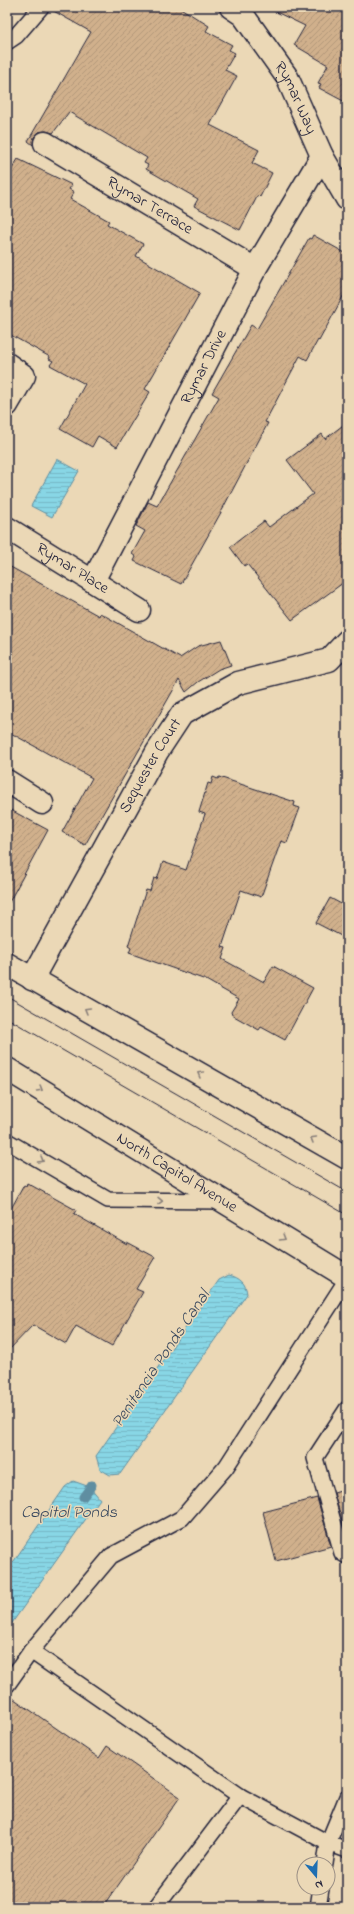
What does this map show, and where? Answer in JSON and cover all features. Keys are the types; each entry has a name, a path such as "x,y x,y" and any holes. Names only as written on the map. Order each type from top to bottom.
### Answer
{"street":[{"name":"Rymar Way","path":"231,7 243,15 287,77 322,156 347,199"},
{"name":"Rymar Terrace","path":"45,142 255,270"},
{"name":"Rymar Drive","path":"93,581 255,270 322,156"},
{"path":"7,364 24,376 7,405"},
{"name":"Rymar Place","path":"7,528 139,610"},
{"name":"Sequester Court","path":"32,979 157,752 182,714 238,683 330,660 347,641"},
{"path":"7,781 42,803"},
{"path":"7,964 347,1158"},
{"name":"North Capitol Avenue","path":"7,1069 347,1278"}],"lane":[{"path":"7,42 16,36 41,7"},
{"path":"7,1141 108,1200 224,1202"},
{"path":"7,1685 31,1651 111,1556 182,1518 221,1473 347,1278"},
{"path":"347,1409 315,1458 342,1553 347,1556"},
{"path":"31,1651 240,1796 328,1843 347,1850"},
{"path":"156,1907 240,1796"},
{"path":"326,1856 328,1843 347,1797"},
{"path":"318,1907 320,1896"}],"water":[{"path":"57,459 79,471 52,517 31,506"},
{"name":"Capitol Ponds","path":"229,1275 244,1284 247,1294 120,1474 110,1475 100,1469 96,1456 219,1280"},
{"name":"Capitol Ponds","path":"73,1481 90,1487 100,1499 7,1630 7,1571 65,1487"}],"building":[{"path":"50,7 179,7 209,26 206,31 232,45 229,50 235,53 225,70 237,76 210,125 259,150 252,163 272,173 260,197 258,195 240,230 194,206 198,199 146,169 148,165 144,163 147,158 69,112 53,133 46,131 39,132 34,137 33,145 28,141 91,32 50,9"},
{"path":"266,7 334,7 347,14 347,103 319,88 321,84 318,83 328,65 294,45 305,26"},
{"path":"18,159 72,185 69,189 74,192 70,199 109,221 107,224 143,244 136,256 200,293 145,389 150,392 117,447 98,436 92,447 60,429 85,384 50,365 53,361 49,359 50,357 7,333 7,177"},
{"path":"313,235 347,254 347,289 307,360 300,356 265,422 268,423 223,508 224,507 181,584 134,561 136,557 132,554 145,531 136,526 148,502 157,506 219,397 212,393 251,325 257,329 309,238 311,239"},
{"path":"347,422 347,580 292,620 247,564 244,566 230,547 264,521 269,527 313,494 287,460 322,434 325,439"},
{"path":"7,565 99,616 100,613 180,658 198,646 221,640 231,665 219,669 198,682 186,692 179,680 85,845 62,832 92,778 7,731"},
{"path":"213,777 218,779 219,777 295,802 294,806 300,808 287,843 281,841 261,897 241,890 222,947 226,948 222,959 264,982 273,966 313,988 285,1040 261,1027 259,1030 232,1015 231,1012 239,999 206,980 129,953 131,948 128,946 146,890 150,891 154,878 157,879 163,862 186,870 205,814 199,812 208,783 211,784"},
{"path":"7,808 48,830 7,906"},
{"path":"330,898 347,907 347,939 316,923"},
{"path":"27,1183 76,1210 74,1214 127,1244 127,1242 155,1257 136,1289 143,1292 112,1346 76,1326 66,1344 33,1325 7,1352 7,1216 24,1185 26,1186"},
{"path":"347,1489 347,1538 334,1493"},
{"path":"317,1498 331,1546 276,1561 263,1512"},
{"path":"7,1694 99,1758 107,1746 180,1797 103,1907 7,1907"}],"waterway":[{"name":"Penitencia Ponds Canal","path":"83,1497 92,1485"}],"tram line":[{"path":"7,996 347,1192"},
{"path":"7,1018 347,1215"}]}
